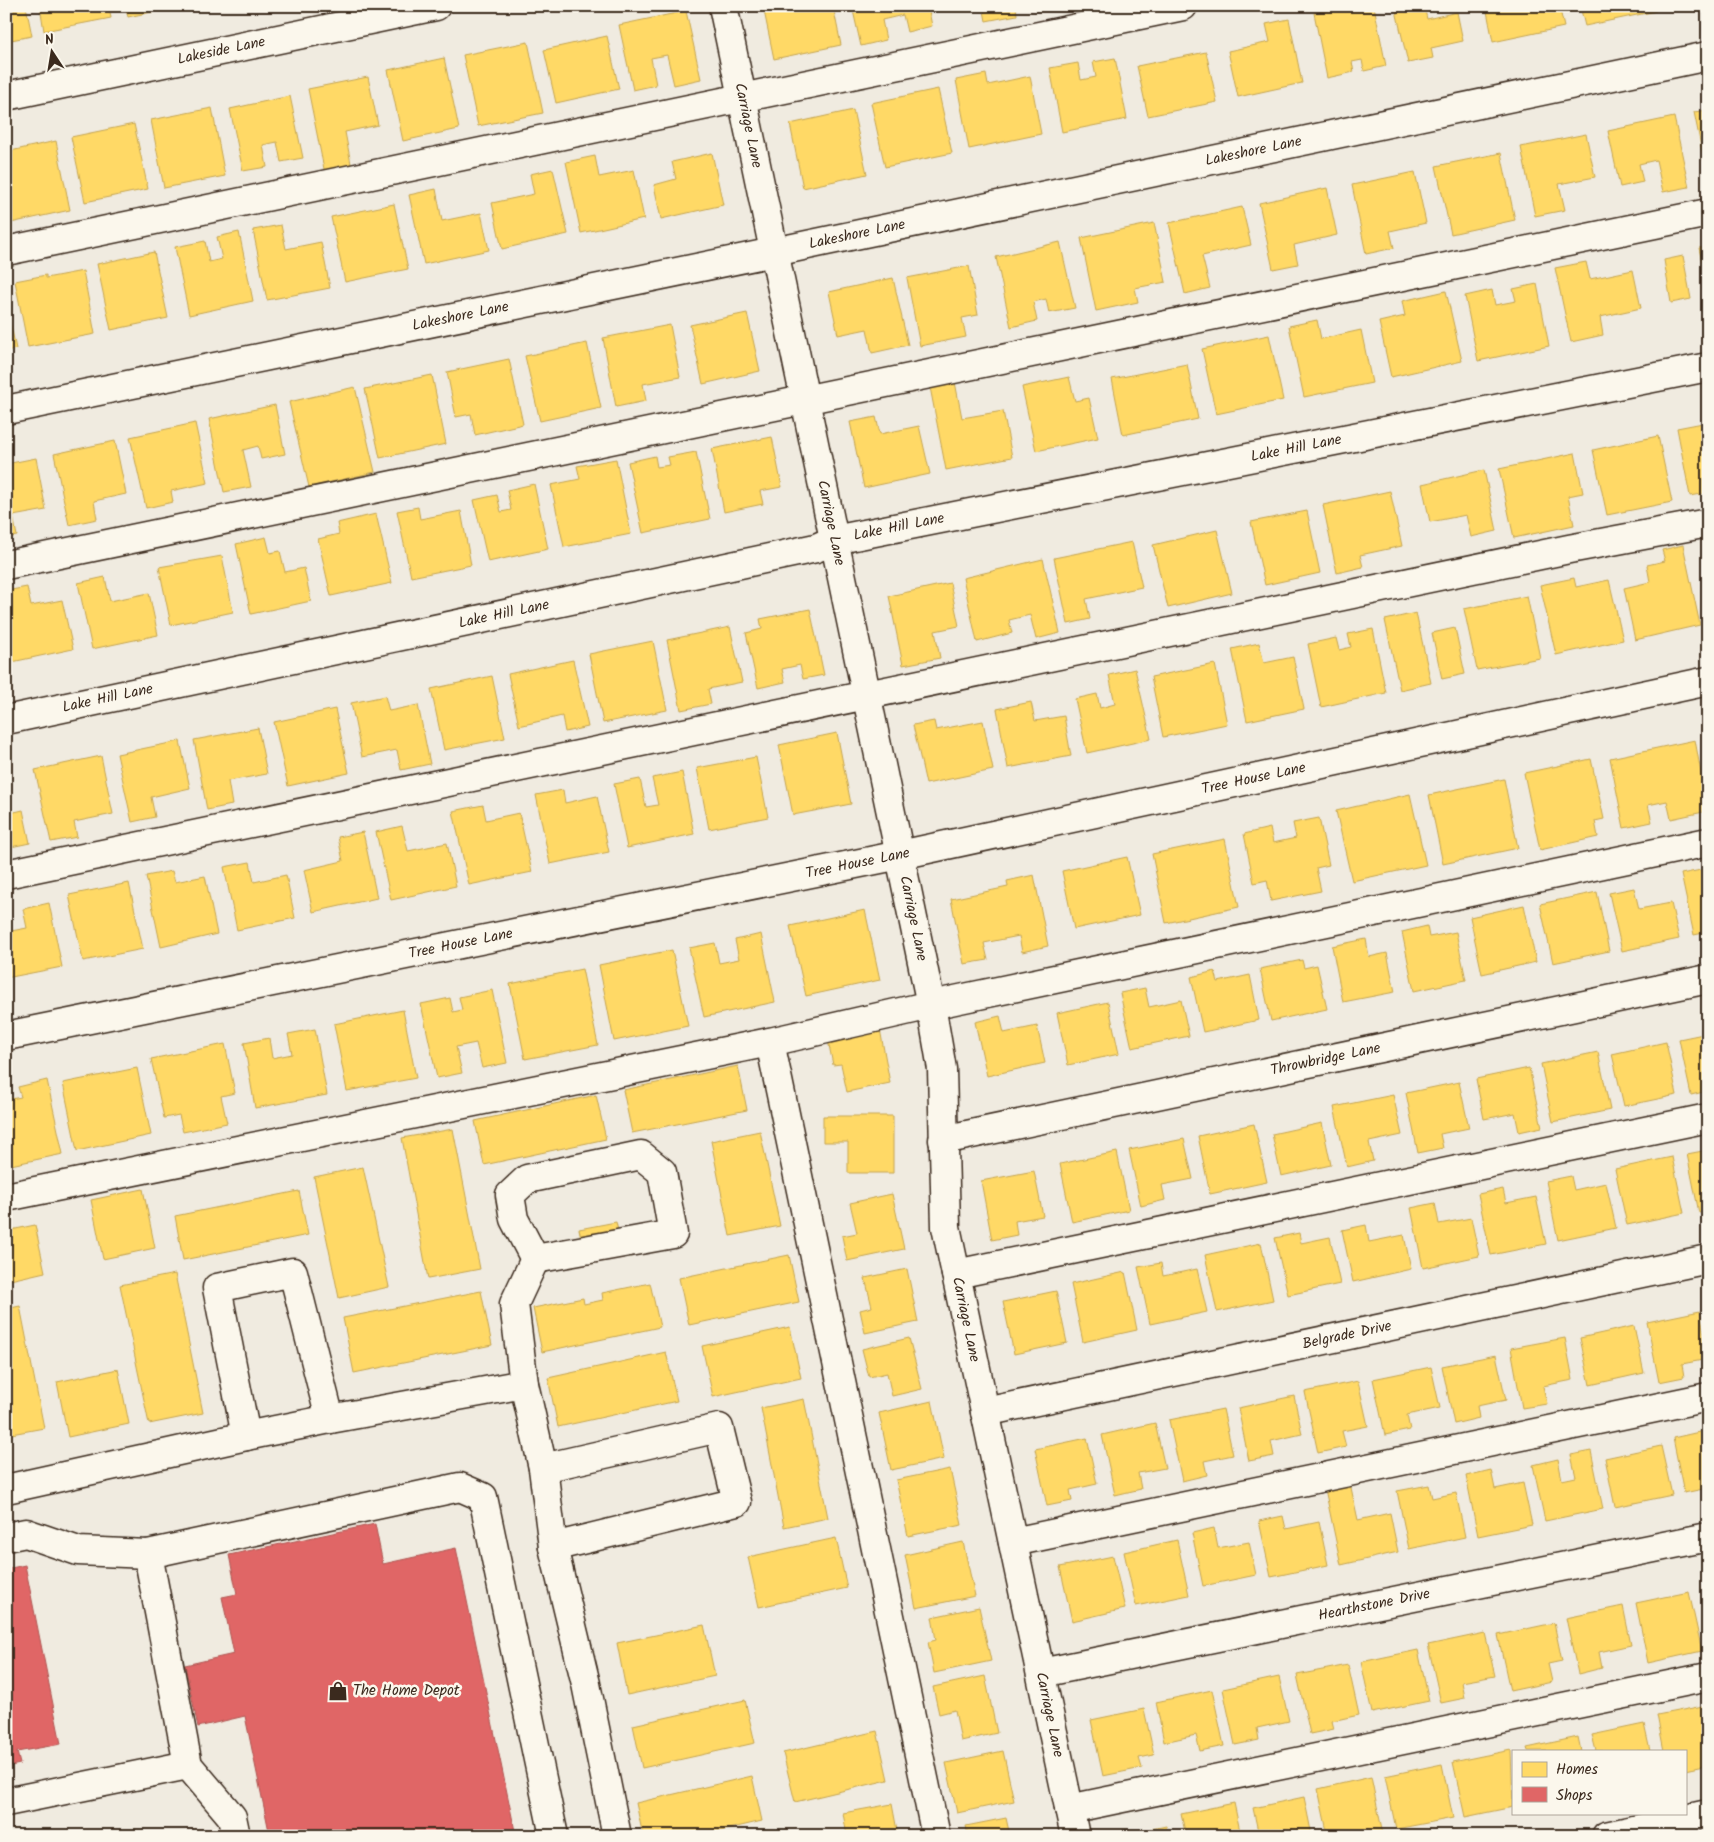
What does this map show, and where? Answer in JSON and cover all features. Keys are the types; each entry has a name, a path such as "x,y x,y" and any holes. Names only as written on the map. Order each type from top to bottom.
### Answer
{"street":[{"name":"Lakeside Lane","path":"6,96 436,6"},
{"name":"Carriage Lane","path":"723,6 931,1004 942,1069 946,1227 1075,1836"},
{"path":"6,251 1183,6"},
{"name":"Lakeshore Lane","path":"6,410 774,252 1708,56"},
{"path":"6,565 805,398 1708,213"},
{"name":"Lake Hill Lane","path":"6,720 816,548 834,540 1708,367"},
{"path":"6,874 1569,549 1708,523"},
{"name":"Tree House Lane","path":"6,1036 900,855 1708,681"},
{"path":"6,1197 770,1042 931,1004 1708,842"},
{"name":"Throwbridge Lane","path":"943,1140 1708,979"},
{"path":"770,1042 936,1836"},
{"path":"956,1274 1708,1118"},
{"path":"641,1155 662,1172 673,1234 535,1259 514,1219 510,1195 527,1179 641,1155"},
{"path":"535,1259 514,1304 524,1384 543,1468 553,1547 586,1684 617,1836"},
{"name":"Belgrade Drive","path":"985,1412 1708,1259"},
{"path":"246,1436 217,1288 293,1272 330,1419"},
{"path":"6,1490 246,1436 524,1384"},
{"path":"1013,1542 1708,1397"},
{"path":"543,1468 719,1428 737,1502 553,1547"},
{"path":"6,1537 26,1533 78,1551 148,1554 460,1487 483,1497 554,1836"},
{"name":"Hearthstone Drive","path":"1040,1673 1708,1537"},
{"path":"148,1554 188,1765 232,1817 236,1836"},
{"path":"1069,1808 1708,1677"},
{"path":"6,1802 188,1765"},
{"path":"1606,1836 1708,1814"}],"building: Homes":[{"path":"6,6 26,6 32,36 6,41"},
{"path":"40,6 109,6 111,18 44,31"},
{"path":"125,6 180,6 128,17"},
{"path":"763,6 833,6 841,45 774,59"},
{"path":"852,6 928,6 932,26 907,32 903,15 882,20 886,40 861,46"},
{"path":"944,6 965,6 945,10"},
{"path":"983,6 1016,6 1017,15 986,21"},
{"path":"1345,6 1374,6 1386,66 1364,71 1362,60 1352,62 1354,72 1327,78 1314,13"},
{"path":"1395,6 1424,6 1427,19 1457,12 1463,41 1431,48 1433,58 1408,63"},
{"path":"1486,6 1559,6 1564,27 1493,42"},
{"path":"1580,6 1655,6 1656,11 1585,26"},
{"path":"686,11 701,79 674,85 667,55 651,58 656,85 633,90 619,25"},
{"path":"1289,19 1302,83 1238,97 1228,51 1270,42 1266,24"},
{"path":"607,36 619,89 556,103 544,50"},
{"path":"528,42 543,113 478,126 463,55"},
{"path":"1206,52 1217,102 1148,116 1137,66"},
{"path":"444,58 459,129 403,141 388,70"},
{"path":"1115,58 1127,119 1062,132 1050,68 1078,63 1081,80 1096,77 1093,62"},
{"path":"986,74 988,85 1030,76 1041,134 969,149 956,80"},
{"path":"368,77 378,125 345,132 352,169 325,174 308,89"},
{"path":"938,89 952,153 885,167 871,103"},
{"path":"290,96 303,158 281,162 277,142 263,145 267,167 243,171 230,109"},
{"path":"212,108 225,176 164,188 151,120"},
{"path":"853,110 867,174 803,188 790,124"},
{"path":"1708,110 1708,160 1704,161 1694,112"},
{"path":"1674,117 1689,187 1663,192 1656,160 1639,164 1643,182 1620,187 1608,131"},
{"path":"134,124 148,189 85,202 71,137"},
{"path":"1586,134 1595,177 1559,184 1565,210 1535,216 1521,147"},
{"path":"56,141 70,210 6,224 6,152"},
{"path":"712,153 723,205 661,219 654,185 676,179 672,162"},
{"path":"1501,153 1515,220 1451,234 1436,166"},
{"path":"595,156 599,177 634,170 644,219 581,233 566,162"},
{"path":"553,169 568,234 502,249 492,203 534,194 530,174"},
{"path":"1415,172 1426,223 1390,231 1394,248 1366,254 1352,185"},
{"path":"1327,188 1337,235 1294,245 1298,264 1273,269 1259,203"},
{"path":"436,189 442,221 481,213 489,250 424,264 409,195"},
{"path":"394,204 408,269 345,282 331,217"},
{"path":"1242,207 1251,245 1202,256 1210,288 1185,294 1169,223"},
{"path":"1154,223 1166,282 1135,288 1138,302 1096,311 1081,238"},
{"path":"281,225 286,249 321,242 330,288 267,300 253,230"},
{"path":"239,232 253,301 189,315 175,247 205,241 209,262 222,259 217,237"},
{"path":"1060,242 1075,308 1049,313 1046,299 1033,302 1037,321 1011,327 996,257"},
{"path":"1708,247 1708,289 1699,248"},
{"path":"154,252 168,318 111,330 97,264"},
{"path":"1683,256 1691,299 1671,303 1664,260"},
{"path":"1586,262 1590,279 1633,270 1641,308 1600,317 1603,335 1571,342 1555,268"},
{"path":"969,266 978,315 962,318 966,337 920,346 907,278"},
{"path":"83,271 95,334 28,347 15,281 46,275 46,278"},
{"path":"893,278 908,345 872,353 867,329 838,335 829,292"},
{"path":"1537,284 1549,346 1478,361 1465,296 1492,290 1495,305 1516,301 1513,289"},
{"path":"1446,291 1462,361 1391,377 1379,322 1405,316 1402,301"},
{"path":"6,303 16,349 6,351"},
{"path":"747,313 760,371 703,384 690,325"},
{"path":"1317,320 1321,339 1361,330 1372,383 1304,397 1289,326"},
{"path":"670,325 680,377 643,384 646,401 616,407 603,338"},
{"path":"1269,335 1283,400 1216,414 1202,349"},
{"path":"587,343 601,408 540,421 525,356"},
{"path":"509,359 523,424 475,435 471,414 456,417 447,372"},
{"path":"1187,364 1198,419 1123,435 1112,379"},
{"path":"432,375 446,444 380,458 365,389"},
{"path":"1069,377 1075,401 1089,398 1098,438 1036,451 1022,387"},
{"path":"955,382 962,418 1003,411 1012,457 946,470 930,387"},
{"path":"355,387 375,472 309,487 289,402"},
{"path":"275,405 285,454 261,459 258,446 243,450 251,487 224,492 209,419"},
{"path":"876,417 880,434 919,426 930,474 864,488 850,422"},
{"path":"1708,422 1708,493 1690,496 1677,428"},
{"path":"195,423 208,483 171,491 173,502 146,508 130,437"},
{"path":"1658,436 1672,502 1607,515 1593,450"},
{"path":"772,437 782,487 760,491 763,504 724,512 712,449"},
{"path":"115,441 126,494 94,501 97,519 69,525 54,454"},
{"path":"696,452 710,519 643,533 628,462 655,456 657,467 670,465 668,457"},
{"path":"1575,453 1583,493 1568,496 1574,525 1514,538 1499,469"},
{"path":"36,458 46,510 13,516 17,536 6,538 6,464"},
{"path":"616,459 631,534 564,547 551,485 580,479 577,466"},
{"path":"1484,470 1497,531 1471,537 1466,515 1430,522 1422,484"},
{"path":"534,484 548,549 488,562 474,500 497,495 501,512 511,510 507,490"},
{"path":"1390,491 1402,546 1360,555 1363,567 1337,573 1323,505"},
{"path":"418,507 420,519 461,511 471,565 411,577 397,511"},
{"path":"1307,511 1320,573 1265,585 1251,522"},
{"path":"376,514 392,583 331,596 318,539 339,534 337,523"},
{"path":"1217,530 1232,593 1168,608 1153,545"},
{"path":"266,537 270,553 280,551 285,572 304,568 311,601 251,614 236,544"},
{"path":"1132,542 1142,587 1086,599 1090,619 1068,624 1054,558"},
{"path":"1683,545 1700,625 1635,640 1624,588 1650,582 1647,565 1665,561 1662,550"},
{"path":"222,556 233,612 171,625 159,567"},
{"path":"1043,559 1060,633 1036,639 1030,615 1009,620 1012,633 977,642 963,578"},
{"path":"105,577 110,601 149,593 158,635 92,649 78,583"},
{"path":"1574,578 1576,587 1609,580 1623,640 1556,655 1540,585"},
{"path":"950,583 959,626 935,631 940,658 903,665 889,596"},
{"path":"27,587 31,606 62,600 73,649 12,662 6,637 6,591"},
{"path":"1527,596 1540,658 1477,670 1464,609"},
{"path":"810,609 824,675 803,679 800,665 782,669 785,682 758,688 746,633 762,629 760,619"},
{"path":"1416,613 1431,683 1400,690 1385,620"},
{"path":"730,627 742,682 708,689 711,704 681,710 667,640"},
{"path":"1455,628 1465,674 1442,679 1432,633"},
{"path":"1373,629 1386,693 1321,707 1308,644 1336,638 1339,650 1351,647 1348,634"},
{"path":"653,641 667,710 603,723 589,654"},
{"path":"1259,643 1264,663 1293,657 1304,709 1247,721 1232,649"},
{"path":"573,660 588,727 565,732 562,716 519,726 508,674"},
{"path":"1215,664 1227,724 1163,737 1151,677"},
{"path":"1135,669 1151,739 1087,753 1075,699 1097,694 1100,708 1115,704 1109,675"},
{"path":"492,676 505,738 444,750 431,689"},
{"path":"385,696 389,711 418,705 430,764 401,770 397,750 362,757 351,703"},
{"path":"1031,702 1035,721 1064,716 1071,756 1008,768 997,709"},
{"path":"335,709 349,773 288,786 274,722"},
{"path":"934,721 936,730 983,721 993,770 926,784 913,725"},
{"path":"258,728 267,774 228,781 232,805 207,810 194,740"},
{"path":"837,733 851,804 793,815 779,745"},
{"path":"1695,740 1708,811 1671,819 1667,801 1648,805 1652,822 1624,828 1610,758"},
{"path":"180,741 190,788 151,797 155,817 132,822 117,754"},
{"path":"101,756 113,814 74,822 77,837 51,842 35,770"},
{"path":"756,757 768,817 709,829 697,768"},
{"path":"1591,759 1604,819 1595,821 1598,837 1540,850 1524,773"},
{"path":"682,772 694,834 627,848 614,784 640,779 646,807 658,805 652,778"},
{"path":"1504,779 1518,848 1443,864 1429,795"},
{"path":"563,790 565,803 597,796 609,852 550,864 536,795"},
{"path":"1410,794 1426,865 1352,881 1336,811"},
{"path":"483,805 486,820 519,813 532,872 469,885 453,811"},
{"path":"23,810 30,843 6,848 6,814"},
{"path":"1319,818 1329,865 1316,868 1321,891 1271,901 1267,880 1254,883 1244,834 1270,828 1273,843 1296,838 1293,823"},
{"path":"402,826 408,851 447,843 456,886 391,900 376,832"},
{"path":"363,832 377,898 313,912 304,870 343,861 338,837"},
{"path":"1225,839 1239,907 1166,923 1152,854"},
{"path":"1127,857 1140,915 1074,929 1062,871"},
{"path":"250,862 254,882 286,875 295,918 237,930 224,867"},
{"path":"1706,869 1708,879 1708,932 1694,935 1681,874"},
{"path":"172,871 175,882 205,876 217,934 161,947 146,876"},
{"path":"1034,875 1048,946 1022,952 1019,936 984,943 988,960 964,964 951,899 1008,887 1007,881"},
{"path":"129,883 143,949 83,961 69,895"},
{"path":"1634,888 1639,909 1671,903 1679,939 1622,951 1609,893"},
{"path":"1597,892 1609,951 1553,963 1540,904"},
{"path":"49,903 62,967 6,978 6,932 27,928 23,909"},
{"path":"1524,905 1536,962 1482,974 1470,917"},
{"path":"865,910 880,980 806,996 790,926"},
{"path":"1427,926 1429,937 1456,932 1466,980 1414,991 1402,932"},
{"path":"761,934 775,1002 704,1017 689,948 715,943 719,963 739,959 735,940"},
{"path":"1366,939 1369,957 1387,953 1395,992 1343,1002 1332,946"},
{"path":"672,950 688,1026 614,1041 599,965"},
{"path":"1302,960 1304,968 1317,965 1327,1009 1271,1021 1260,969"},
{"path":"582,969 598,1045 525,1059 510,984"},
{"path":"1215,971 1218,982 1250,975 1259,1020 1203,1032 1191,977"},
{"path":"1145,988 1149,1007 1181,1000 1189,1036 1132,1048 1120,993"},
{"path":"492,990 507,1063 482,1068 476,1043 456,1047 462,1073 437,1078 421,1004 450,998 453,1012 462,1010 459,997"},
{"path":"1108,1002 1119,1054 1068,1065 1057,1013"},
{"path":"403,1010 416,1078 347,1091 334,1024"},
{"path":"1000,1016 1004,1033 1037,1026 1045,1063 987,1076 975,1022"},
{"path":"315,1029 327,1095 255,1108 244,1043 269,1038 272,1058 292,1054 288,1034"},
{"path":"880,1029 890,1083 847,1092 841,1064 833,1065 828,1040"},
{"path":"1708,1033 1708,1091 1691,1095 1679,1039"},
{"path":"1666,1042 1677,1095 1624,1106 1612,1054"},
{"path":"225,1044 235,1093 221,1096 227,1123 183,1132 179,1115 164,1118 151,1059"},
{"path":"1598,1052 1610,1110 1553,1122 1541,1064"},
{"path":"738,1066 747,1110 632,1133 623,1090"},
{"path":"137,1068 151,1135 77,1151 63,1083"},
{"path":"1529,1068 1542,1127 1519,1132 1515,1113 1484,1119 1476,1079"},
{"path":"47,1080 63,1154 6,1166 6,1100 21,1097 18,1087"},
{"path":"1459,1082 1469,1128 1440,1134 1443,1148 1418,1153 1406,1093"},
{"path":"596,1095 606,1139 484,1165 475,1121"},
{"path":"1393,1095 1402,1135 1369,1142 1373,1161 1347,1167 1334,1107"},
{"path":"823,1116 893,1116 893,1173 848,1173 848,1142 823,1142"},
{"path":"1322,1123 1331,1165 1281,1176 1272,1134"},
{"path":"1254,1124 1267,1182 1210,1194 1198,1136"},
{"path":"453,1129 480,1269 428,1279 402,1138"},
{"path":"760,1131 780,1226 730,1236 711,1141"},
{"path":"1184,1139 1193,1179 1162,1185 1165,1200 1141,1206 1129,1150"},
{"path":"1708,1150 1708,1211 1699,1213 1687,1154"},
{"path":"1117,1152 1129,1210 1072,1222 1060,1164"},
{"path":"1672,1157 1684,1213 1627,1225 1615,1169"},
{"path":"363,1167 389,1287 339,1298 314,1177"},
{"path":"1034,1171 1043,1216 1015,1221 1017,1235 992,1240 981,1181"},
{"path":"1571,1176 1574,1190 1606,1183 1616,1228 1558,1240 1546,1181"},
{"path":"143,1189 155,1248 103,1259 91,1200"},
{"path":"1503,1189 1506,1203 1536,1197 1546,1244 1491,1255 1478,1194"},
{"path":"299,1191 308,1235 183,1260 175,1216"},
{"path":"892,1194 904,1249 847,1261 842,1236 857,1233 850,1203"},
{"path":"1435,1203 1439,1224 1471,1218 1479,1256 1423,1268 1411,1208"},
{"path":"616,1222 620,1239 583,1247 579,1229"},
{"path":"35,1225 45,1272 6,1281 6,1231"},
{"path":"1366,1225 1369,1242 1404,1235 1411,1269 1353,1282 1342,1230"},
{"path":"1299,1233 1301,1243 1330,1237 1340,1284 1288,1295 1275,1238"},
{"path":"1261,1243 1273,1300 1217,1312 1205,1255"},
{"path":"789,1255 799,1302 689,1325 679,1278"},
{"path":"1161,1263 1163,1276 1197,1269 1207,1312 1150,1324 1138,1267"},
{"path":"907,1269 918,1322 865,1333 860,1310 872,1307 865,1278"},
{"path":"1125,1272 1137,1330 1083,1342 1071,1284"},
{"path":"175,1274 203,1413 149,1424 120,1285"},
{"path":"650,1283 660,1327 542,1352 533,1308 583,1298 584,1304 603,1300 602,1293"},
{"path":"481,1291 492,1345 354,1373 343,1318"},
{"path":"1056,1291 1067,1343 1014,1354 1003,1302"},
{"path":"20,1306 44,1428 6,1435 6,1309"},
{"path":"1700,1311 1708,1359 1682,1364 1684,1377 1659,1382 1647,1322"},
{"path":"1634,1326 1644,1373 1590,1385 1580,1338"},
{"path":"790,1327 801,1378 713,1397 702,1346"},
{"path":"909,1338 922,1389 892,1396 887,1373 869,1377 862,1349"},
{"path":"1565,1338 1573,1380 1543,1386 1547,1404 1522,1408 1511,1348"},
{"path":"666,1352 677,1401 558,1427 548,1378"},
{"path":"1496,1355 1506,1400 1477,1406 1479,1418 1454,1424 1442,1366"},
{"path":"1431,1367 1440,1408 1407,1415 1410,1430 1385,1435 1373,1379"},
{"path":"118,1369 129,1424 68,1437 57,1382"},
{"path":"1358,1381 1368,1426 1342,1431 1346,1447 1318,1453 1305,1392"},
{"path":"1294,1396 1302,1434 1271,1441 1274,1456 1249,1461 1238,1408"},
{"path":"804,1399 828,1518 784,1527 761,1408"},
{"path":"932,1401 944,1459 891,1470 879,1413"},
{"path":"1223,1409 1233,1455 1204,1461 1207,1475 1182,1481 1169,1420"},
{"path":"1155,1423 1165,1468 1138,1473 1141,1489 1115,1495 1102,1435"},
{"path":"1708,1430 1708,1488 1684,1493 1673,1438"},
{"path":"1087,1438 1097,1484 1070,1490 1072,1501 1047,1506 1035,1449"},
{"path":"1661,1446 1672,1495 1615,1507 1605,1458"},
{"path":"1591,1451 1603,1509 1545,1521 1533,1465 1558,1459 1562,1480 1576,1477 1571,1455"},
{"path":"950,1469 962,1525 908,1536 896,1480"},
{"path":"1491,1470 1495,1489 1523,1483 1532,1525 1478,1536 1466,1476"},
{"path":"1350,1483 1358,1520 1390,1513 1398,1552 1341,1565 1325,1489"},
{"path":"1429,1485 1432,1498 1456,1493 1465,1537 1409,1549 1397,1491"},
{"path":"1283,1516 1286,1529 1319,1522 1328,1565 1271,1577 1259,1521"},
{"path":"1214,1528 1218,1548 1249,1542 1256,1575 1203,1586 1192,1533"},
{"path":"836,1538 847,1588 759,1607 748,1557"},
{"path":"1177,1540 1189,1595 1136,1606 1124,1552"},
{"path":"963,1542 975,1596 916,1608 905,1555"},
{"path":"1113,1556 1125,1609 1072,1621 1060,1567"},
{"path":"1708,1588 1708,1610 1703,1589"},
{"path":"1689,1592 1702,1651 1648,1663 1636,1603"},
{"path":"1623,1606 1631,1645 1599,1652 1602,1668 1578,1674 1566,1618"},
{"path":"979,1607 991,1661 934,1673 928,1642 936,1640 932,1617"},
{"path":"1554,1623 1562,1661 1548,1664 1552,1682 1510,1691 1498,1635"},
{"path":"704,1625 715,1676 627,1695 617,1643"},
{"path":"1485,1633 1495,1676 1462,1682 1465,1698 1441,1703 1428,1645"},
{"path":"1418,1650 1429,1701 1372,1713 1361,1662"},
{"path":"1348,1665 1359,1715 1332,1721 1334,1729 1310,1734 1297,1675"},
{"path":"985,1676 997,1733 961,1741 955,1710 939,1714 933,1687"},
{"path":"1279,1677 1289,1721 1257,1728 1259,1740 1235,1745 1223,1689"},
{"path":"1212,1690 1224,1746 1200,1751 1196,1735 1164,1742 1156,1702"},
{"path":"745,1700 755,1743 642,1768 633,1725"},
{"path":"1708,1705 1708,1765 1686,1770 1686,1750 1664,1750 1657,1715"},
{"path":"1144,1709 1154,1755 1139,1758 1142,1768 1103,1776 1091,1720"},
{"path":"1644,1724 1650,1750 1596,1750 1592,1735"},
{"path":"877,1731 888,1780 795,1802 783,1753"},
{"path":"1578,1737 1581,1750 1528,1750 1527,1748"},
{"path":"1511,1750 1512,1807 1465,1817 1453,1762"},
{"path":"1003,1751 1014,1801 957,1813 946,1763"},
{"path":"1442,1764 1453,1818 1396,1829 1385,1776"},
{"path":"752,1776 762,1821 699,1836 643,1836 636,1803"},
{"path":"1371,1777 1383,1835 1328,1836 1318,1789"},
{"path":"1304,1797 1312,1836 1259,1836 1253,1808"},
{"path":"1234,1803 1241,1836 1186,1836 1181,1814"},
{"path":"892,1804 898,1836 847,1836 843,1813"},
{"path":"1006,1818 1010,1836 968,1836 966,1826"},
{"path":"1166,1826 1169,1836 1119,1836"}],"building: Shops":[{"name":"The Home Depot","path":"375,1524 383,1564 456,1548 516,1836 270,1836 245,1716 198,1727 185,1665 234,1654 222,1597 237,1594 229,1555"},
{"path":"25,1565 61,1744 17,1752 20,1764 6,1767 6,1569"}],"place":[{"name":"The Home Depot","path":"338,1691"}]}
